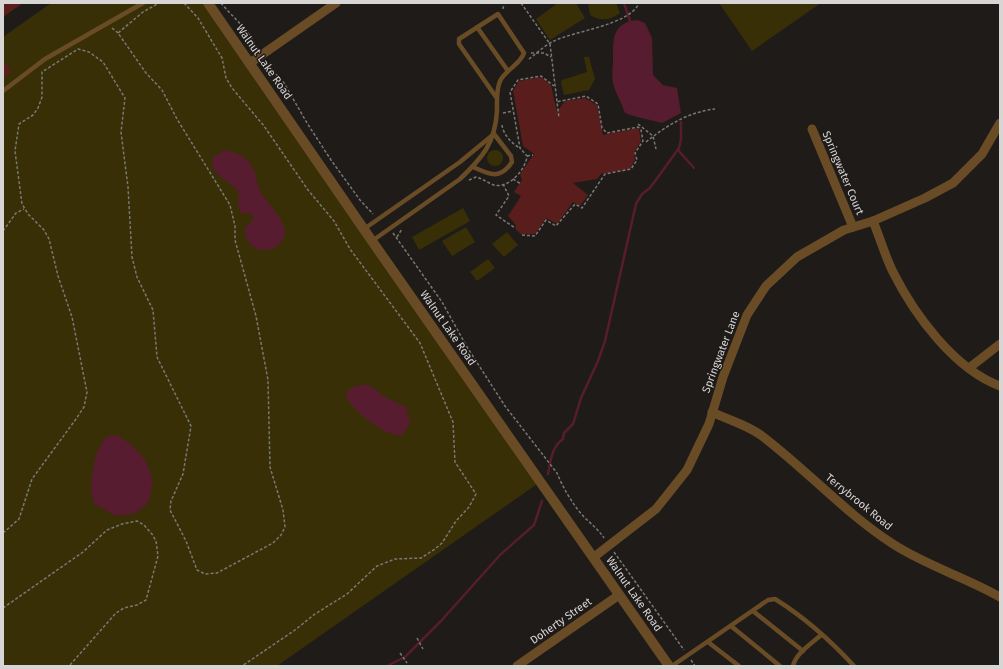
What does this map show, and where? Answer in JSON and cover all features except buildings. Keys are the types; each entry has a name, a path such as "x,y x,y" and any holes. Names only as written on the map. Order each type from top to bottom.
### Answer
{"street":[{"name":"Walnut Lake Road","path":"208,3 250,62 372,242 620,596 671,666"},
{"path":"250,62 336,3"},
{"name":"Springwater Lane","path":"594,557 656,509 687,470 709,424 723,377 747,315 766,286 797,257 844,230 873,221 925,198 953,183 982,154 1000,123"},
{"name":"Springwater Court","path":"812,130 853,227"},
{"path":"873,221 893,272 911,303 950,352 969,368 1000,386"},
{"path":"969,368 1000,344"},
{"name":"Terrybrook Road","path":"712,412 761,435 846,510 893,544 930,565 978,584 1000,597"},
{"name":"Doherty Street","path":"517,666 620,596"}],"lane":[{"path":"3,91 45,59 143,3"},
{"path":"372,242 460,179 473,167 491,144 494,134 497,110 496,97 500,80 523,57 524,52 500,15 493,16 459,39 459,44 496,97"},
{"path":"477,27 508,71"},
{"path":"364,229 460,162 494,134"},
{"path":"473,167 487,174 493,175 505,172 512,162 511,156 494,134"},
{"path":"671,666 688,656 768,600 775,599 792,609 854,666"},
{"path":"753,611 803,651"},
{"path":"731,626 780,666"},
{"path":"793,666 794,660 820,635"},
{"path":"708,642 739,666"}],"path":[{"path":"3,533 19,519 32,479 76,419 87,398 78,343 49,239 44,230 24,209 15,151 19,124 33,115 38,108 42,97 42,72 78,49 97,56 107,66 126,98 122,132 128,187 132,257 137,277 153,310 157,357 190,426 183,474 171,502 170,510 186,540 194,566 201,573 210,574 224,570 273,543 283,531 284,516 270,467 269,384 256,316 236,246 235,226 230,206 177,120 162,90 146,73 118,34 143,12 159,3"},
{"path":"184,3 198,18 219,53 226,78 232,88 264,126 308,190 334,221 346,244 420,343 453,422 455,462 476,494 469,507 456,521 442,543 435,549 421,558 395,559 377,566 347,594 315,614 295,630 242,666"},
{"path":"521,3 550,44 559,118"},
{"path":"527,61 550,44 563,38 604,26 625,16 632,12 639,3"},
{"path":"524,52 544,53 551,57"},
{"path":"522,235 536,236 546,220 556,226 575,204 582,208 606,174 632,169 637,160 635,153 643,141 641,130 638,127 607,133 602,128 598,104 586,96 556,102"},
{"path":"503,118 504,107"},
{"path":"646,142 680,119 700,110 715,109"},
{"path":"503,113 513,111"},
{"path":"502,123 503,129 510,141 520,148"},
{"path":"638,124 650,132 653,136 656,149"},
{"path":"527,156 533,155"},
{"path":"514,178 522,184"},
{"path":"503,184 509,196 496,215 515,228"},
{"path":"3,231 16,213 24,209"},
{"path":"542,453 557,473 560,483 583,516 597,528 695,666"},
{"path":"3,608 47,576 70,562 107,530 131,522 144,525 156,541 158,556 148,597 137,606 124,608 116,613 69,666"},
{"path":"416,638 423,649"},
{"path":"400,653 407,663"}],"shaded area":[{"path":"51,3 206,3 540,482 277,666 3,666 3,37"},
{"path":"558,3 576,3 585,18 550,40 536,19"},
{"path":"588,3 616,3 620,13 609,19 598,19 590,15"},
{"path":"719,3 821,3 752,51"},
{"path":"637,20 645,23 652,38 653,75 663,85 677,88 681,113 662,123 625,113 613,84 613,45 616,33 618,28 629,22"},
{"path":"584,57 589,57 595,79 589,90 564,95 561,82 562,80 587,72"},
{"path":"226,150 242,157 250,163 254,170 262,194 278,215 284,226 284,237 281,243 275,247 262,250 255,248 250,244 246,237 245,228 253,220 253,216 251,214 241,213 238,204 239,192 215,171 213,166 212,161 215,155"},
{"path":"495,150 502,155 503,158 498,165 495,166 488,161 487,158 492,151"},
{"path":"463,208 470,221 419,250 412,237"},
{"path":"466,227 475,242 452,256 442,241"},
{"path":"507,232 518,245 504,257 492,244"},
{"path":"488,259 495,268 477,281 470,272"},
{"path":"366,385 374,388 383,396 406,407 410,423 403,434 397,435 389,433 380,428 362,416 349,402 346,396 349,390 356,386"},
{"path":"117,435 135,448 142,456 148,465 152,485 150,496 145,507 132,514 115,516 95,504 92,498 91,489 93,468 99,448 108,436"}],"waterway":[{"path":"624,3 631,24"},
{"path":"548,474 554,450 563,439 564,433 573,424 581,398 598,361 605,341 636,204 642,194 650,188 679,148 681,139 681,122"},
{"path":"678,150 694,168"},
{"path":"387,666 405,657 441,621 500,555 534,525 542,501"}]}
